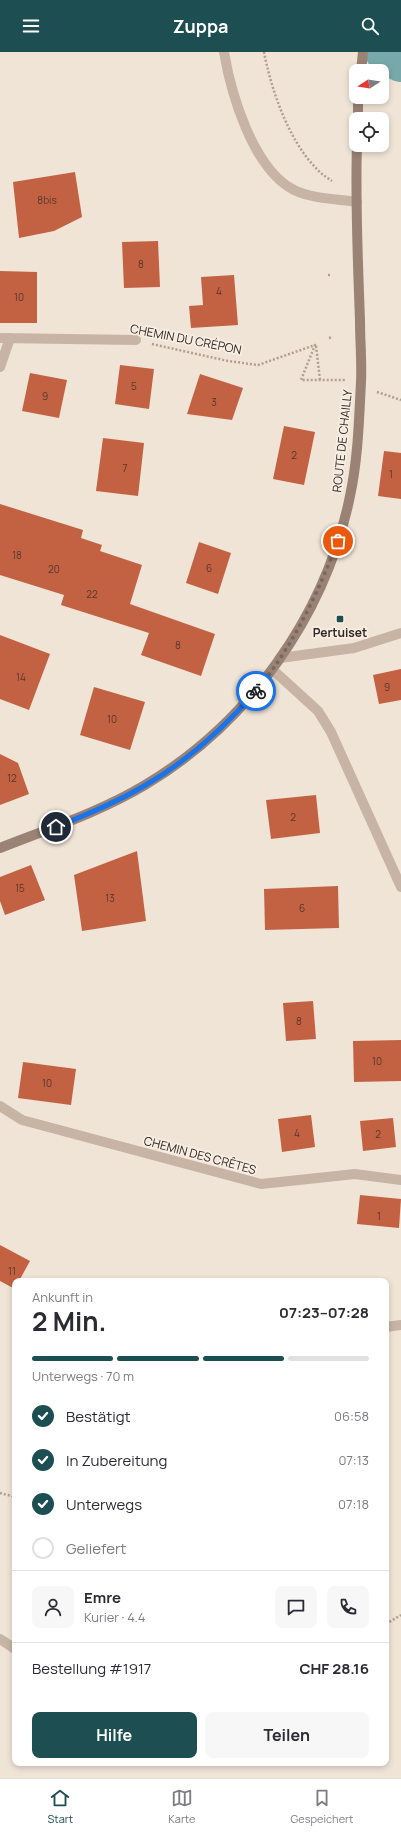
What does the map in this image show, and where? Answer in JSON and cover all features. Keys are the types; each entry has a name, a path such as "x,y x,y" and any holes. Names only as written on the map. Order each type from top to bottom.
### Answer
{"main road":[{"path":"362,64 363,52"},
{"name":"ROUTE DE CHAILLY","path":"0,848 70,821 145,786 190,755 238,712 273,670 300,627 317,595 338,541 350,496 356,458 361,383 356,152"}],"street":[{"path":"224,52 228,74 240,115 262,158 278,178 294,190 314,196 357,202"},
{"path":"0,367 5,338"},
{"name":"CHEMIN DU CRÉPON","path":"5,338 136,340"},
{"path":"280,658 354,648 401,633"},
{"path":"273,670 318,711 331,732 401,887"},
{"name":"CHEMIN DES CRÊTES","path":"0,1106 22,1120 261,1184 355,1174 401,1180"},
{"path":"389,1327 401,1325"},
{"path":"0,1639 12,1648"}],"path":[{"path":"264,52 268,74 277,102 301,150 316,168 333,183"},
{"path":"329,338 333,337"},
{"name":"CHEMIN DU CRÉPON","path":"136,340 228,361 258,365 316,345"},
{"path":"316,345 320,380"},
{"path":"316,345 301,380 361,383 401,400"},
{"path":"0,1493 12,1496"},
{"path":"389,1622 401,1615"}],"building":[{"path":"75,172 82,217 54,231 19,238 13,182"},
{"path":"158,241 160,287 124,288 122,242"},
{"path":"0,271 37,272 37,323 0,323"},
{"path":"234,275 238,325 191,328 189,306 203,305 201,277"},
{"path":"120,365 154,369 149,409 115,404"},
{"path":"30,373 67,380 59,418 22,411"},
{"path":"200,374 243,388 232,420 187,414"},
{"path":"284,426 315,432 304,485 273,479"},
{"path":"103,438 144,443 138,496 96,491"},
{"path":"384,451 401,453 401,499 378,496"},
{"path":"0,504 83,530 81,538 102,545 100,551 142,565 130,604 215,634 201,676 141,655 149,633 61,605 64,595 0,575"},
{"path":"199,542 231,553 218,594 186,583"},
{"path":"0,635 50,654 29,710 0,699"},
{"path":"401,669 401,700 379,704 373,675"},
{"path":"94,687 145,702 130,750 80,735"},
{"path":"0,754 18,763 29,794 0,805"},
{"path":"316,795 320,833 271,839 266,800"},
{"path":"137,851 146,921 82,931 74,875"},
{"path":"31,865 45,900 5,915 0,901 0,877"},
{"path":"338,886 339,928 265,930 264,889"},
{"path":"313,1001 316,1039 286,1041 283,1003"},
{"path":"401,1040 401,1081 354,1082 353,1041"},
{"path":"23,1062 76,1069 71,1105 18,1098"},
{"path":"311,1115 315,1147 282,1152 278,1119"},
{"path":"393,1118 396,1147 363,1151 360,1121"},
{"path":"360,1195 401,1199 399,1228 357,1224"},
{"path":"0,1245 30,1261 21,1278 12,1278 12,1287 0,1281"}],"waterway":[{"path":"386,52 401,61"}],"way so far":[{"path":"256,691 273,670 300,627 319,591 338,541"}],"place":[{"name":"Pertuiset","path":"340,619"}],"route":[{"path":"56,827 145,786 190,755 238,712 256,691"}]}
